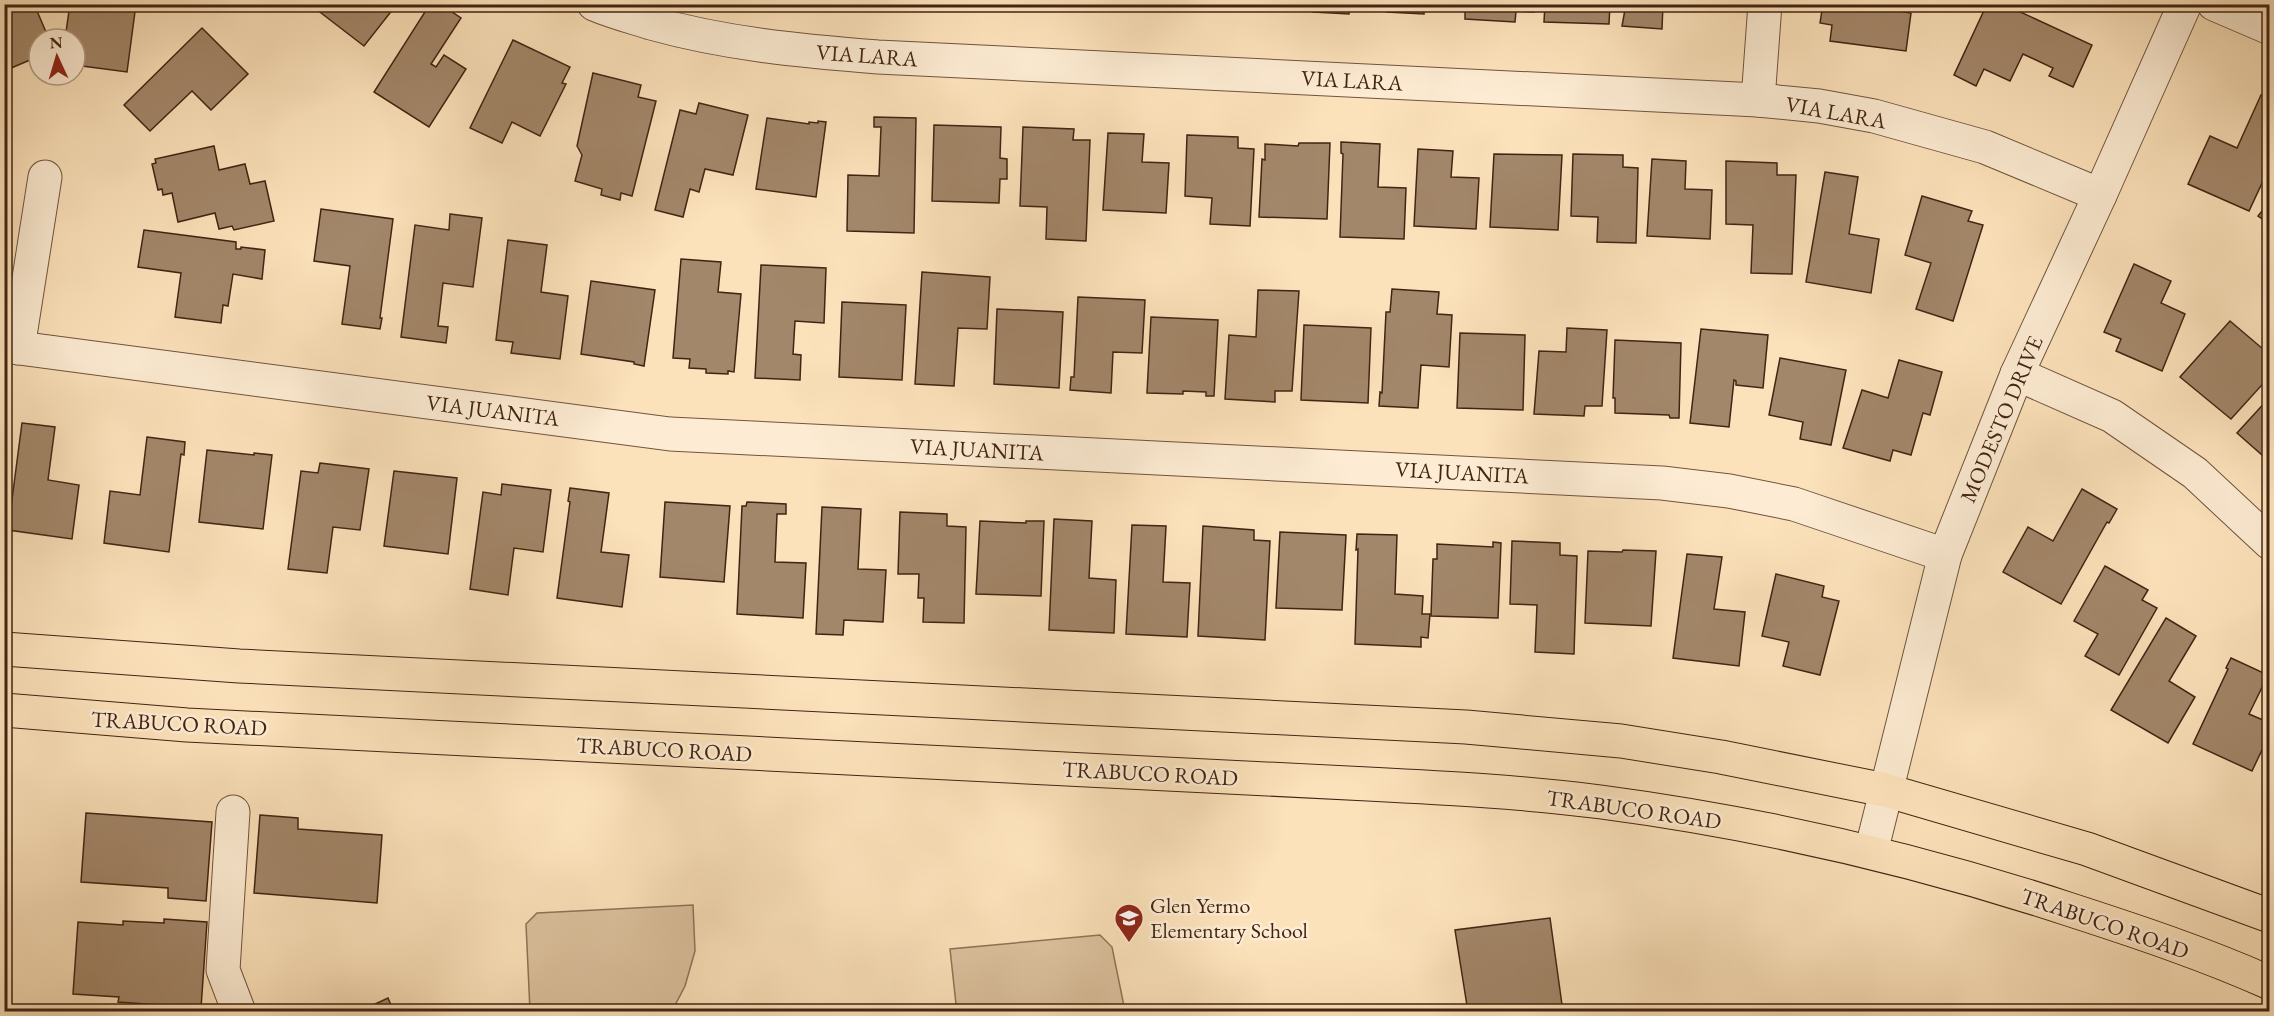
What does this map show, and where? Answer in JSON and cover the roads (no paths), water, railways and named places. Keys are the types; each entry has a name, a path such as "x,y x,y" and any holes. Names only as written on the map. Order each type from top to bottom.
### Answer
{"main road":[{"path":"4,649 251,667 1466,727 1632,743 1721,757 1885,790 2086,849 2270,916"},
{"name":"TRABUCO ROAD","path":"4,710 187,725 1484,790 1599,802 1708,818 1810,837 1925,865 2126,927 2270,983"}],"street":[{"name":"VIA LARA","path":"594,4 668,27 725,41 800,51 878,57 1758,100 1819,106 1874,116 1984,147 2100,195"},
{"path":"1758,100 1765,4"},
{"name":"MODESTO DRIVE","path":"1871,852 1944,555 2017,374 2185,4"},
{"path":"2214,4 2270,28"},
{"path":"11,347 45,177"},
{"name":"VIA JUANITA","path":"11,347 669,434 1475,472 1673,484 1729,491 1794,504 1944,555"},
{"path":"2017,374 2112,416 2195,473 2270,543"},
{"path":"233,812 223,970 239,1011"}],"place":[{"name":"Glen Yermo Elementary School","path":"1129,944"}]}
